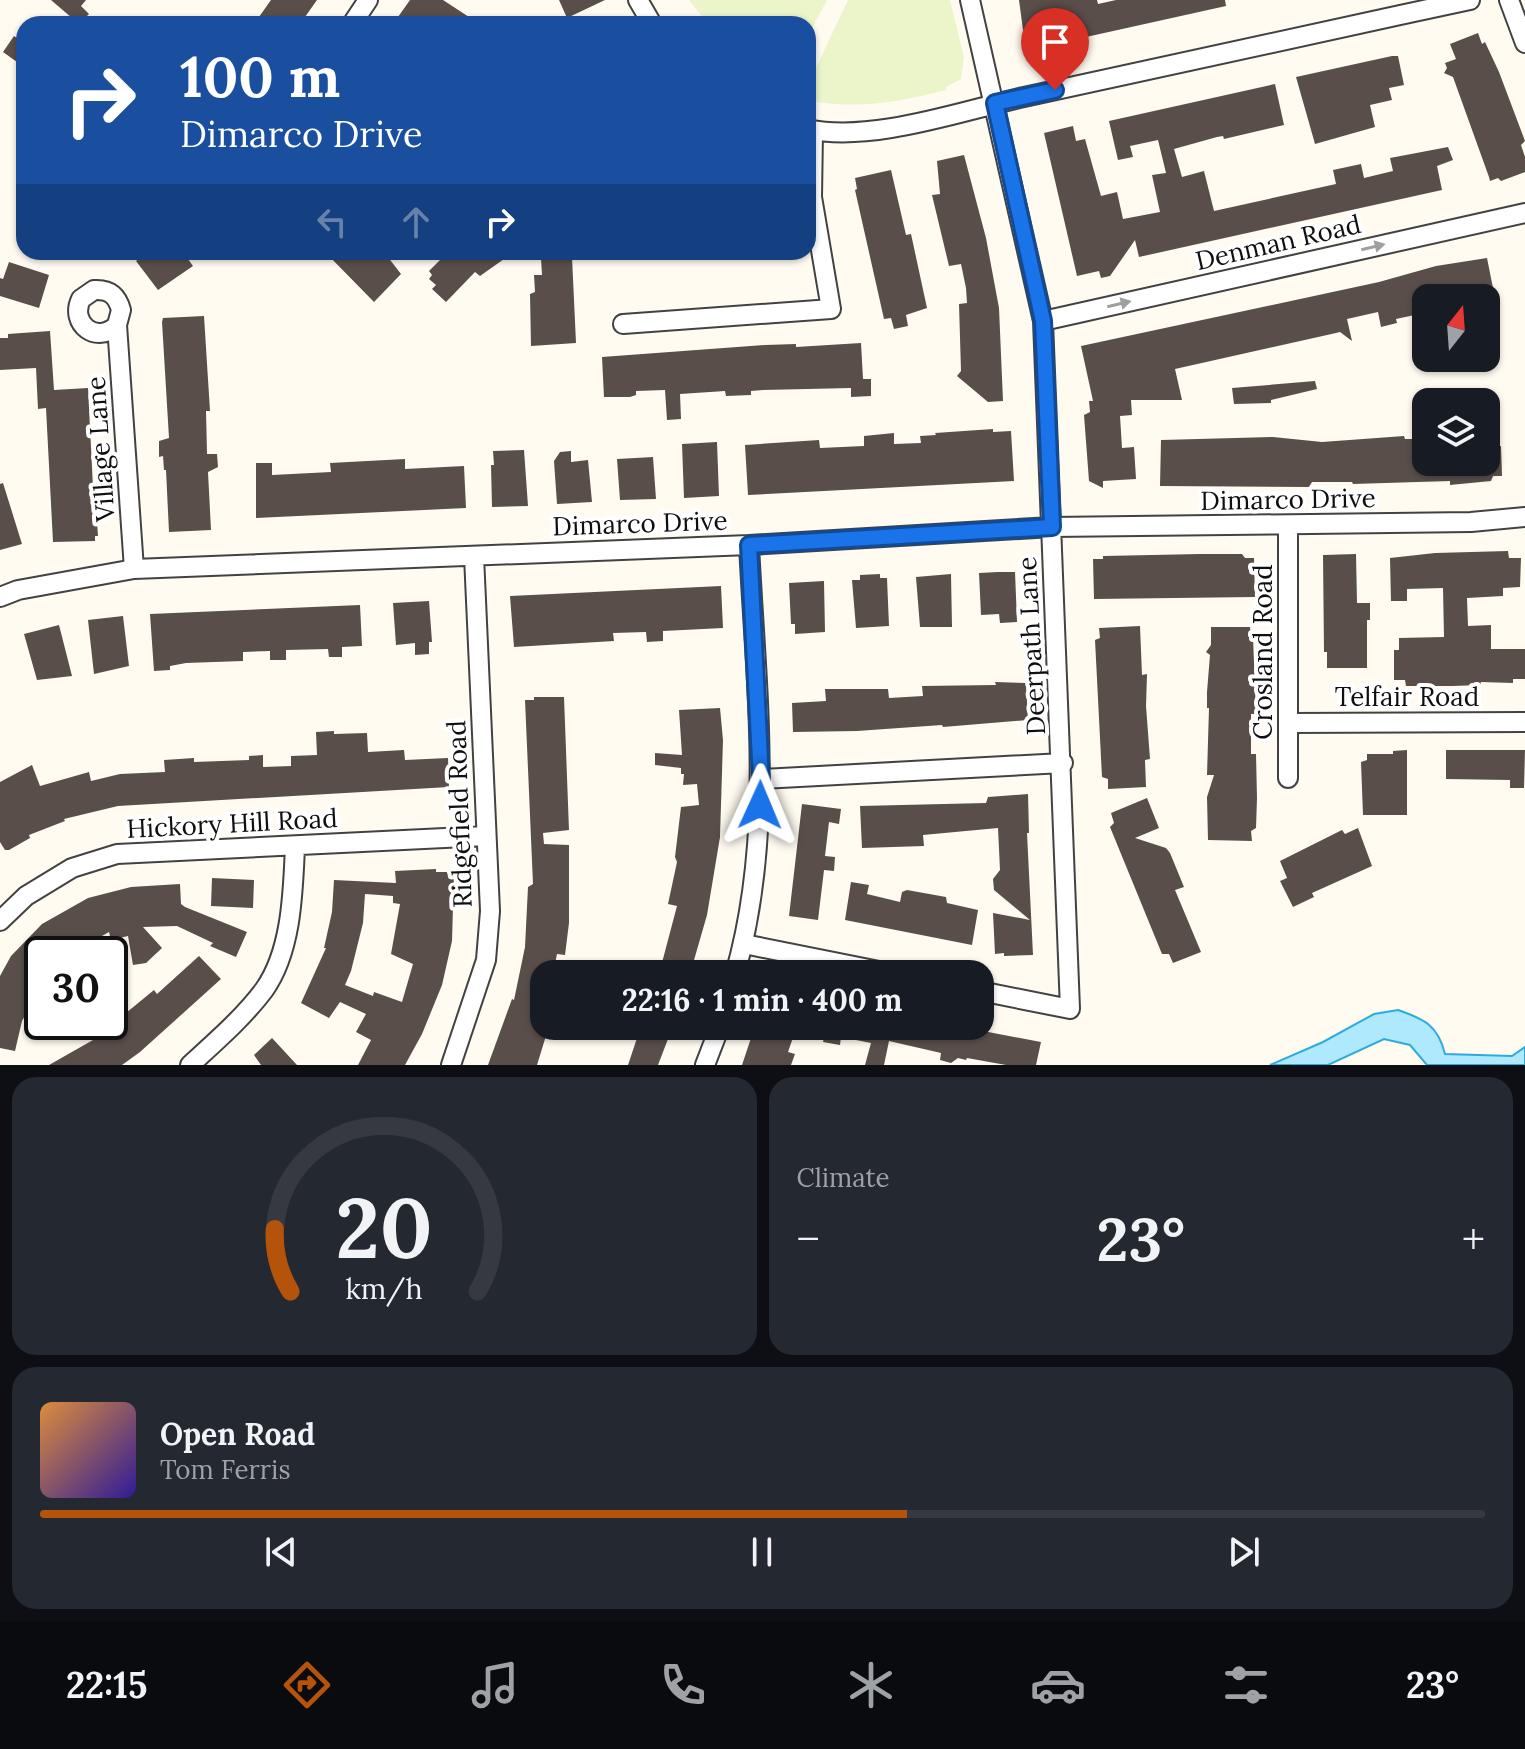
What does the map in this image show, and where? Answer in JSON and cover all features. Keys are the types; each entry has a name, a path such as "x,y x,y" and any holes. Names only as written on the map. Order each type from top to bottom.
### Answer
{"street":[{"name":"Deerpath Lane","path":"970,0 1043,321 1063,763 1070,1009 994,994"},
{"path":"816,130 882,128 1470,0"},
{"path":"1509,0 1525,43"},
{"name":"Denman Road","path":"1043,321 1525,213"},
{"path":"623,324 831,309 816,221"},
{"name":"Village Lane","path":"117,325 134,569"},
{"name":"Dimarco Drive","path":"0,597 18,590 134,569 749,545 1052,527 1471,522 1525,517"},
{"name":"Crosland Road","path":"1288,525 1288,778"},
{"path":"739,960 758,855 761,779 749,545"},
{"name":"Ridgefield Road","path":"451,1065 486,960 490,911 474,556"},
{"name":"Telfair Road","path":"1290,723 1525,722"},
{"path":"761,779 1063,763"},
{"name":"Hickory Hill Road","path":"0,921 26,896 72,868 117,854 486,836"},
{"path":"190,1065 265,988 285,944 293,893 295,846"},
{"path":"744,944 824,960"},
{"path":"705,1065 715,1040"}],"green space":[{"path":"689,0 827,0 816,21 816,16 702,16"},
{"path":"848,0 950,0 964,57 961,79 946,87 946,90 862,104 816,102 816,68"}],"water":[{"path":"1398,1010 1429,1024 1445,1054 1512,1056 1525,1047 1525,1065 1427,1065 1410,1045 1384,1039 1328,1065 1270,1065 1323,1042 1374,1014"}],"building":[{"path":"51,0 86,0 81,6 89,14 87,16 70,16"},
{"path":"271,0 317,0 306,16 260,16"},
{"path":"410,0 443,0 467,16 448,16 399,16"},
{"path":"559,0 605,0 571,16 566,16"},
{"path":"1019,0 1097,0 1098,4 1116,0 1225,0 1226,6 1068,41 1060,48 1031,54 1026,29 1023,30"},
{"path":"1478,33 1499,72 1525,141 1521,145 1525,172 1501,181 1498,178 1490,181 1453,77 1444,73 1447,68 1445,63 1456,59 1450,44"},
{"path":"14,36 16,37 16,61 3,52"},
{"path":"1398,56 1404,85 1389,88 1392,100 1370,105 1375,127 1315,144 1296,77"},
{"path":"1275,84 1284,125 1224,139 1223,136 1217,137 1174,149 1182,177 1204,171 1214,211 1336,184 1333,170 1361,164 1364,178 1393,171 1390,158 1448,147 1453,160 1437,166 1442,190 1139,257 1135,240 1110,276 1101,278 1099,271 1077,276 1044,133 1073,126 1076,141 1085,139 1101,196 1117,192 1123,219 1160,212 1152,175 1166,173 1158,140 1130,146 1133,157 1118,160 1109,121"},
{"path":"964,155 986,238 999,308 1003,401 988,402 957,376 961,371 959,304 967,303 966,288 961,264 949,266 932,195 940,194 937,161"},
{"path":"891,170 906,235 911,234 927,308 906,315 908,326 894,329 891,318 884,319 855,190 855,178"},
{"path":"1487,258 1492,284 1412,284 1412,316 1381,327 1378,312 1347,319 1352,341 1340,332 1175,369 1182,400 1131,400 1132,415 1120,416 1122,448 1134,447 1136,479 1103,481 1103,488 1089,481 1084,415 1090,412 1089,401 1093,401 1081,346 1379,282 1436,266"},
{"path":"189,260 193,266 158,290 136,261"},
{"path":"333,260 390,260 401,274 374,302"},
{"path":"440,260 503,260 480,276 475,272 446,302 432,289 436,285 429,279 432,275 429,271"},
{"path":"541,260 572,260 576,343 531,346 530,294 535,292 534,275 542,275"},
{"path":"9,262 49,275 39,308 0,296 0,278 3,279"},
{"path":"204,316 210,411 206,411 207,454 217,454 218,467 208,472 211,530 169,532 166,470 163,456 159,457 159,441 169,438 162,322 163,318"},
{"path":"50,331 54,390 88,388 94,507 99,507 100,522 97,522 98,536 95,536 95,541 53,542 46,408 38,409 36,368 0,370 0,338 8,338 8,334"},
{"path":"861,343 863,379 871,379 871,396 851,397 851,388 763,390 751,391 751,395 726,396 725,391 680,394 681,419 667,420 665,390 636,391 636,395 630,397 604,397 602,357 765,345 796,344 796,347"},
{"path":"1315,381 1317,389 1271,400 1271,403 1234,404 1232,388"},
{"path":"993,429 993,432 1011,431 1014,481 748,495 745,445 819,440 820,448 864,446 864,436 894,433 894,444 921,443 920,436 935,433"},
{"path":"1404,436 1405,439 1412,439 1412,476 1493,476 1491,481 1450,485 1450,481 1312,482 1309,487 1160,486 1161,440 1273,437 1322,442"},
{"path":"717,442 719,496 684,498 682,444"},
{"path":"1501,446 1502,476 1500,476"},
{"path":"524,450 528,506 492,507 493,451"},
{"path":"571,451 571,462 588,460 592,502 557,504 554,461 560,452"},
{"path":"653,457 656,499 620,500 617,459"},
{"path":"405,459 405,469 464,466 466,508 256,518 256,463 272,463 272,475 331,472 330,463"},
{"path":"3,483 22,544 0,550 0,484"},
{"path":"1508,551 1509,558 1521,558 1520,587 1503,588 1503,596 1467,598 1468,626 1491,625 1491,649 1525,649 1525,679 1513,679 1513,683 1481,682 1480,685 1453,686 1406,686 1405,680 1394,680 1394,650 1399,650 1399,638 1444,637 1443,588 1407,589 1407,601 1391,601 1390,558"},
{"path":"1242,554 1245,558 1254,558 1255,597 1094,599 1093,559 1103,559 1103,556"},
{"path":"1356,554 1357,603 1370,603 1367,668 1327,668 1327,652 1324,652 1323,555"},
{"path":"1015,572 1017,622 1000,623 999,614 981,615 979,573"},
{"path":"880,574 880,578 887,578 889,626 856,628 852,580 860,580 860,575"},
{"path":"951,574 952,627 920,627 916,577"},
{"path":"824,581 825,632 795,634 795,624 791,624 789,583"},
{"path":"721,586 723,628 663,631 663,641 647,642 646,632 613,633 614,641 514,647 510,596"},
{"path":"429,601 432,642 429,642 429,654 415,655 415,643 396,645 393,603"},
{"path":"360,605 362,646 342,647 342,657 329,657 328,649 286,650 286,660 270,660 270,651 243,652 243,661 186,663 170,666 170,670 154,671 150,614"},
{"path":"123,616 129,666 94,674 88,620"},
{"path":"59,625 72,676 37,680 24,634"},
{"path":"1140,626 1142,675 1147,674 1150,759 1145,760 1146,787 1108,789 1108,779 1102,777 1095,640 1100,638 1099,628"},
{"path":"1211,627 1250,627 1253,637 1256,714 1251,714 1251,754 1256,754 1257,798 1256,828 1251,831 1252,841 1208,840 1207,797 1214,775 1207,775 1210,655 1206,652 1211,645"},
{"path":"995,682 1026,683 1028,720 943,727 793,732 792,703 826,701 825,689 888,689 889,698 923,696 922,686 996,685"},
{"path":"534,697 564,697 569,830 543,833 544,844 569,845 569,923 565,955 557,954 556,960 530,960 530,1040 545,1040 537,1065 488,1065 514,1000 525,947 528,887 533,884 525,700 534,700"},
{"path":"720,708 723,740 720,837 707,915 694,960 663,960 677,906 668,904 677,862 681,807 699,805 697,784 683,785 681,768 655,765 655,753 682,755 679,710"},
{"path":"334,731 334,734 367,733 368,752 404,750 405,760 448,758 449,787 118,806 64,819 29,835 30,838 9,850 5,850 0,842 0,782 32,765 40,786 89,772 91,781 120,774 165,772 164,760 249,760 249,756 263,755 263,767 291,766 291,756 317,755 316,732"},
{"path":"1407,750 1407,815 1363,815 1361,762 1367,760 1367,754 1393,754 1393,751"},
{"path":"1446,750 1525,750 1524,788 1510,788 1510,780 1446,779"},
{"path":"1028,794 1033,955 995,954 993,913 1030,920 994,890 993,879 1000,870 998,828 923,835 924,846 862,848 860,806 986,803 988,797"},
{"path":"1147,798 1159,828 1135,838 1166,848 1170,853 1184,887 1175,890 1201,952 1173,963 1169,954 1162,954 1110,827 1114,823 1111,813"},
{"path":"802,804 841,809 839,824 829,822 825,856 835,857 834,871 824,870 818,920 789,916"},
{"path":"1358,828 1372,866 1312,893 1314,897 1293,907 1280,881 1287,878 1280,861 1342,830 1345,834"},
{"path":"436,869 436,872 454,872 452,941 442,985 422,1034 405,1065 358,1065 371,1040 356,1032 366,1014 340,1002 329,1018 301,1003 326,948 334,880 396,883 395,871","holes":["365,894 393,896 393,903 400,904 391,954 413,964 402,1002 374,992 373,996 345,985 363,923"]},
{"path":"212,878 254,880 253,908 211,906"},
{"path":"851,882 869,885 867,894 900,902 902,892 907,890 946,897 947,903 978,910 972,945 845,920"},
{"path":"180,884 181,904 185,907 247,932 236,957 177,926 143,927 162,948 146,963 133,965 128,936 110,936 109,932 102,936 30,936 42,924 88,898 131,887"},
{"path":"24,943 24,1017 15,1051 0,1048 0,976 11,956"},
{"path":"199,956 221,979 122,1065 49,1065 93,1040 128,1040 128,1011 154,990 157,994"},
{"path":"994,1033 1041,1042 1036,1065 1006,1065 967,1058 958,1058 951,1063 940,1060 941,1053 889,1041 884,1065 865,1065 871,1043 856,1040 994,1040"},
{"path":"272,1038 297,1065 261,1065 254,1055"},
{"path":"636,1040 668,1040 658,1065 628,1065"},
{"path":"750,1040 792,1040 788,1052 795,1054 791,1065 742,1065"},
{"path":"823,1040 841,1040 840,1045"}],"route":[{"path":"760,805 749,545 1052,527 1043,321 995,103 1055,90"}]}
